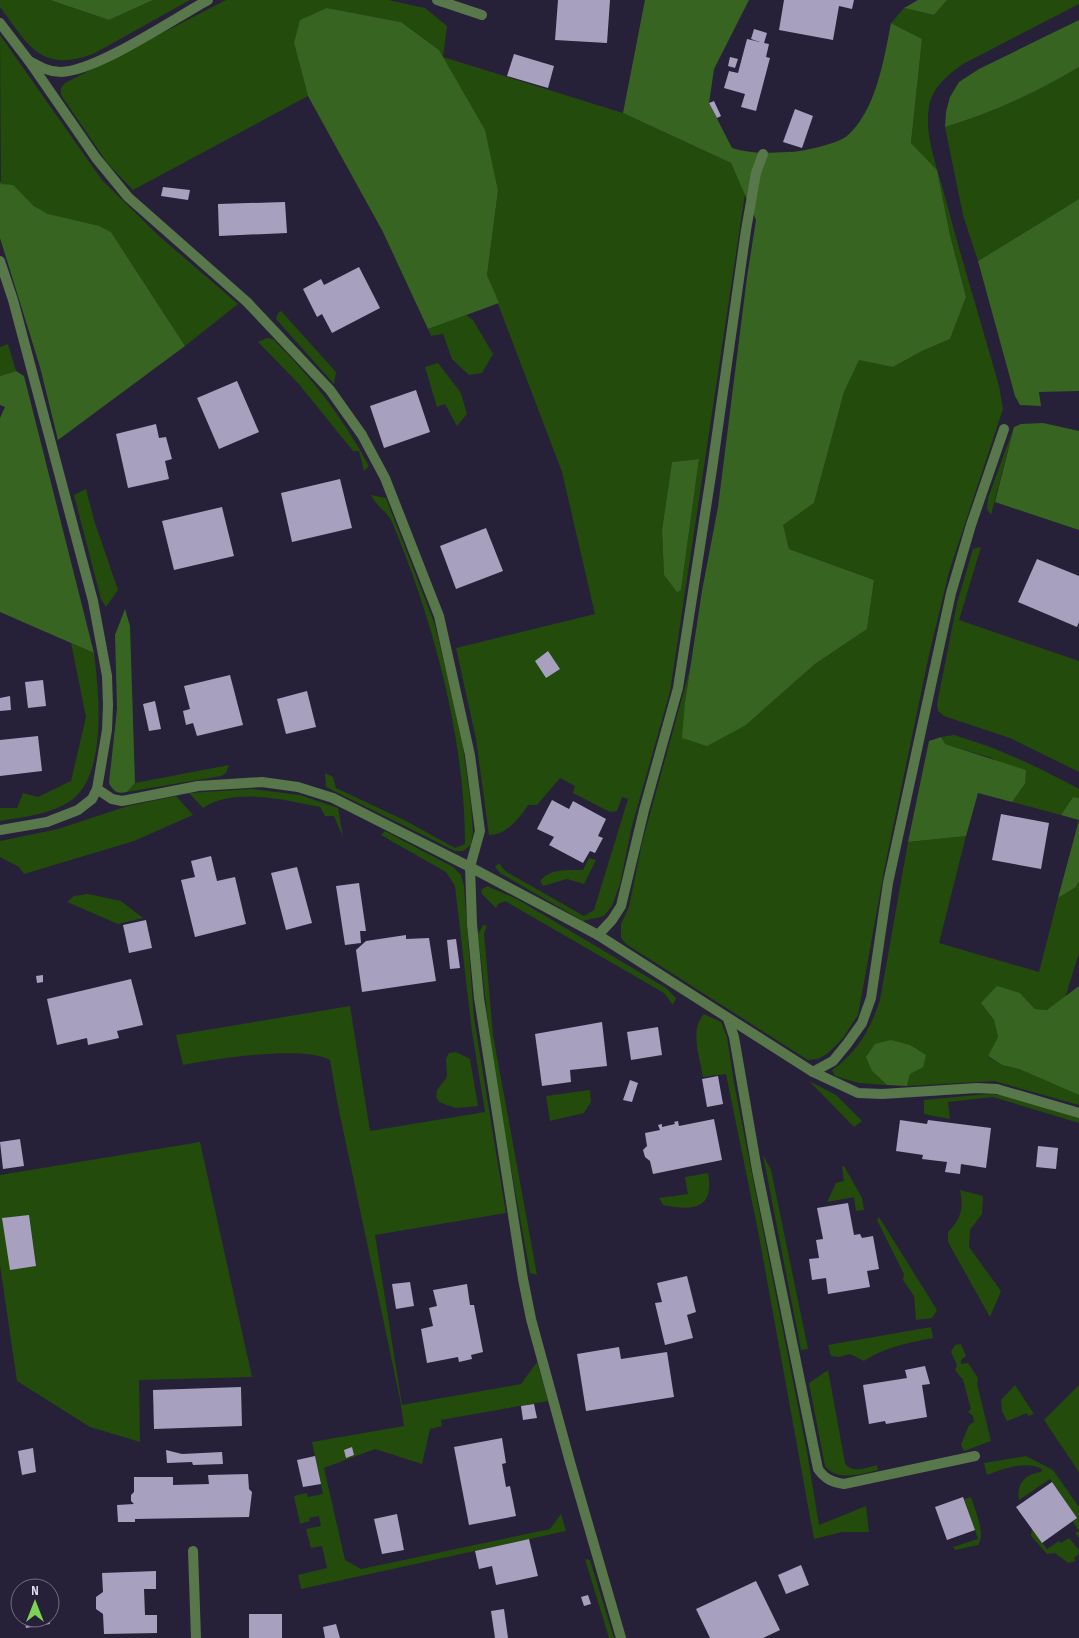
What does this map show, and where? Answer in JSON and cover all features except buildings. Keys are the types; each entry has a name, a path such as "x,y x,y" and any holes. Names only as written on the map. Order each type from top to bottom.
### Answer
{"street":[{"path":"29,61 46,70 61,72 76,69 106,58 208,0"},
{"path":"438,0 482,15"},
{"path":"0,23 29,61 96,158 128,197 248,302 330,390 362,435 385,478 439,616 456,683 470,755 480,831 470,867 472,924 479,998 524,1285 531,1319 572,1472 621,1638"},
{"path":"598,935 612,920 621,906 644,810 678,688 712,470 746,230 756,173 763,154"},
{"path":"0,261 13,300 91,592 102,649 108,705 107,730 97,789 92,799 78,810 47,822 0,830"},
{"path":"814,1072 833,1061 847,1044 862,1023 871,998 892,864 951,593 970,525 1004,429"},
{"path":"97,789 112,799 122,801 228,783 262,782 298,787 350,806 598,935 814,1072 858,1093 882,1094 977,1088 997,1089 1079,1113"},
{"path":"728,1019 734,1037 757,1170 818,1469 824,1477 833,1482 844,1484 975,1456"},
{"path":"193,1551 196,1638"}],"green space":[{"path":"0,0 50,0 109,20 153,0 190,0 95,53 77,59 61,60 49,58 38,53 19,34 0,7"},
{"path":"50,0 153,0 109,20"},
{"path":"226,0 388,0 425,8 447,26 443,57 623,113 731,163 745,194 670,692 632,826 620,884 612,906 604,916 583,921 500,873 495,867 499,863 505,871 584,916 594,910 628,799 622,797 617,811 610,812 573,793 575,786 560,778 537,805 528,805 517,820 507,829 489,835 476,739 456,648 595,614 562,472 487,275 498,191 439,50 401,22 327,8 294,43 308,96 133,190 108,164 61,95 61,88 65,83","holes":["699,459 681,590 677,591 664,575 662,530 672,462"]},
{"path":"645,0 749,0 714,69 709,103 732,148 753,152 802,151 828,145 847,136 857,125 872,99 882,68 891,23 922,39 911,143 937,170 950,235 966,297 950,339 922,351 893,367 859,360 844,392 814,503 783,525 789,549 874,580 867,629 815,664 746,725 707,746 682,738 685,702 702,591 718,507 756,220 731,163 623,113"},
{"path":"918,0 947,0 934,15 904,8"},
{"path":"947,0 1079,0 1079,4 963,64 941,82 933,93 929,107 928,128 932,150 999,386 1003,409 949,572 929,655 885,866 858,1015 843,1038 827,1054 818,1059 808,1060 626,944 621,938 621,924 629,907 642,843 690,669 685,702 746,725 815,664 867,629 874,580 789,549 782,525 814,503 844,392 859,359 893,367 922,351 950,339 966,297 950,235 937,170 911,143 922,39 891,23 904,8 934,15"},
{"path":"327,8 401,22 439,50 485,130 498,191 487,275 499,303 428,329 383,232 308,96 294,43 300,20"},
{"path":"1079,20 1079,67 1014,101 945,127 950,97 959,82 979,69"},
{"path":"0,35 102,180 159,236 238,304 185,346 111,232 103,228 62,219 46,213 20,192 1,184"},
{"path":"1079,67 1079,199 978,261 963,215 945,127 1014,101"},
{"path":"0,181 1,184 13,185 34,206 48,214 99,226 111,232 185,346 58,440 40,367 0,238"},
{"path":"1079,199 1079,391 1039,392 1041,406 1020,405 1015,396 978,261"},
{"path":"283,310 282,312 336,372 334,384 276,319 278,313"},
{"path":"466,315 473,320 493,354 482,373 469,375 452,359 443,334 431,336 428,329"},
{"path":"267,338 273,339 287,353 326,399 349,431 369,466 364,471 359,451 353,451 298,383 258,342"},
{"path":"8,344 16,371 0,376 0,347"},
{"path":"438,363 461,393 467,414 457,426 445,404 437,407 425,367"},
{"path":"16,371 24,376 94,653 0,612 0,418 5,407 0,405 0,376"},
{"path":"1043,423 1079,431 1079,530 995,502 1014,427 1021,424"},
{"path":"1014,427 991,515 987,509 988,498"},
{"path":"699,459 681,590 677,592 664,575 662,530 672,462"},
{"path":"86,489 94,520 118,590 106,607 101,599 74,495"},
{"path":"371,495 386,498 434,622 460,725 471,805 473,833 471,845 463,851 455,851 326,787 325,773 333,777 336,788 406,821 455,848 465,844 464,803 453,721 433,639 421,599 392,522"},
{"path":"981,547 959,620 1079,661 1079,772 1010,738 944,716 938,711 937,704 957,603 973,549"},
{"path":"125,609 130,626 135,783 127,792 121,793 114,790 109,783 117,709 115,635"},
{"path":"71,643 94,653 99,709 96,751 91,770 84,787 73,799 65,804 38,814 0,821 0,808 17,808 23,793 38,797 71,781 86,717"},
{"path":"954,735 1003,752 1048,773 1079,789 1079,798 1073,797 1061,815 1012,802 1025,784 992,758 944,744 941,737"},
{"path":"941,737 945,744 1026,770 1025,784 1012,802 978,793 966,836 908,842 929,741"},
{"path":"229,765 226,773 221,776 127,792 135,783"},
{"path":"251,789 300,795 338,808 343,837 334,816 325,816 320,807 276,799 245,797 230,798 203,808 189,793"},
{"path":"176,796 193,815 134,841 24,874 19,867 0,857 0,841 58,829 128,806"},
{"path":"1073,797 1079,798 1079,820 1061,815"},
{"path":"1079,820 1079,881 1076,887 1058,898"},
{"path":"385,831 453,867 461,875 464,886 474,1018 506,1213 375,1235 402,1405 521,1384 537,1362 548,1401 441,1420 442,1426 430,1429 422,1464 375,1449 324,1468 345,1560 361,1569 550,1529 561,1514 566,1531 301,1589 298,1575 327,1568 322,1546 311,1548 306,1529 321,1526 319,1516 309,1518 310,1521 300,1524 294,1496 307,1493 308,1497 323,1494 312,1442 404,1426 330,1060 317,1056 280,1053 183,1065 176,1035 350,1006 370,1131 485,1112 472,1032 455,886 446,872 381,835"},
{"path":"966,836 939,943 1039,972 1058,898 1076,887 1079,881 1079,953 1065,998 1047,1010 1035,1009 1020,993 981,1003 994,1020 998,1037 988,1057 1002,1065 1019,1069 1079,1095 1079,1105 994,1081 907,1086 910,1074 872,1071 887,1085 859,1083 835,1076 832,1070 856,1048 872,1020 880,1000 908,842"},
{"path":"589,858 596,860 584,884 567,879 543,886 540,881 554,872 583,870"},
{"path":"487,886 517,899 666,988 676,998 673,1005 664,993 505,901 498,904 496,908 482,894 481,890"},
{"path":"88,894 121,901 143,918 118,924 67,902 74,896"},
{"path":"483,925 487,926 484,933 493,1035 537,1275 530,1273 494,1075 478,934"},
{"path":"997,986 1020,993 1035,1009 1047,1010 1079,986 1079,1095 1019,1069 1002,1065 988,1056 998,1037 994,1020 981,1003"},
{"path":"704,1014 721,1022 727,1037 734,1083 807,1452 819,1525 866,1506 869,1532 842,1532 814,1539 759,1236 726,1074 703,1077 696,1036 697,1028"},
{"path":"891,1040 910,1045 926,1055 923,1067 910,1074 907,1086 887,1085 872,1071 866,1057 875,1044"},
{"path":"456,1052 470,1059 478,1106 455,1108 439,1102 436,1097 437,1090 447,1077 446,1059 449,1053"},
{"path":"809,1081 836,1095 862,1121 854,1127"},
{"path":"590,1090 591,1102 584,1113 550,1121 546,1096"},
{"path":"987,1094 1002,1095 1079,1118 1079,1123 993,1097 948,1102 950,1119 924,1114 924,1100"},
{"path":"200,1142 252,1377 139,1380 140,1442 90,1427 17,1381 0,1265 0,1175"},
{"path":"763,1155 771,1170 808,1349 801,1350"},
{"path":"844,1166 862,1198 864,1210 856,1211 854,1197 827,1202 836,1183 844,1181 842,1167"},
{"path":"708,1173 708,1194 699,1205 683,1208 663,1205 659,1198 688,1194 685,1177"},
{"path":"960,1190 983,1196 982,1214 970,1230 969,1247 1001,1291 990,1317 948,1242 948,1232 959,1218 962,1202"},
{"path":"879,1217 937,1310 932,1318 916,1320 914,1296 903,1280 904,1274 877,1220"},
{"path":"931,1327 933,1338 888,1349 864,1361 850,1354 839,1357 831,1356 828,1345"},
{"path":"961,1344 966,1356 961,1360 961,1364 968,1363 978,1378 977,1384 991,1441 964,1451 961,1445 969,1425 974,1422 973,1416 968,1412 971,1409 963,1380 955,1370 957,1365 951,1352 955,1345"},
{"path":"828,1370 845,1463 855,1469 877,1465 878,1470 857,1475 843,1475 830,1471 825,1466 809,1383"},
{"path":"1015,1385 1034,1414 1028,1416 1027,1413 1007,1421 1002,1411 1001,1400"},
{"path":"1079,1385 1079,1472 1044,1420"},
{"path":"1026,1456 1053,1470 1079,1507 1079,1531 1073,1522 1077,1518 1050,1479 1019,1500 1020,1485 1030,1475 1041,1472 1042,1469 1036,1466 1022,1465 987,1475 984,1463"},
{"path":"971,1497 979,1522 980,1540 978,1545 955,1550 953,1547 978,1539 964,1499"},
{"path":"1032,1529 1047,1549 1059,1541 1061,1543 1069,1538 1079,1550 1079,1554 1074,1558 1076,1561 1068,1563 1055,1553 1047,1554 1031,1536"},
{"path":"585,1559 590,1560 614,1638 609,1638"}]}
